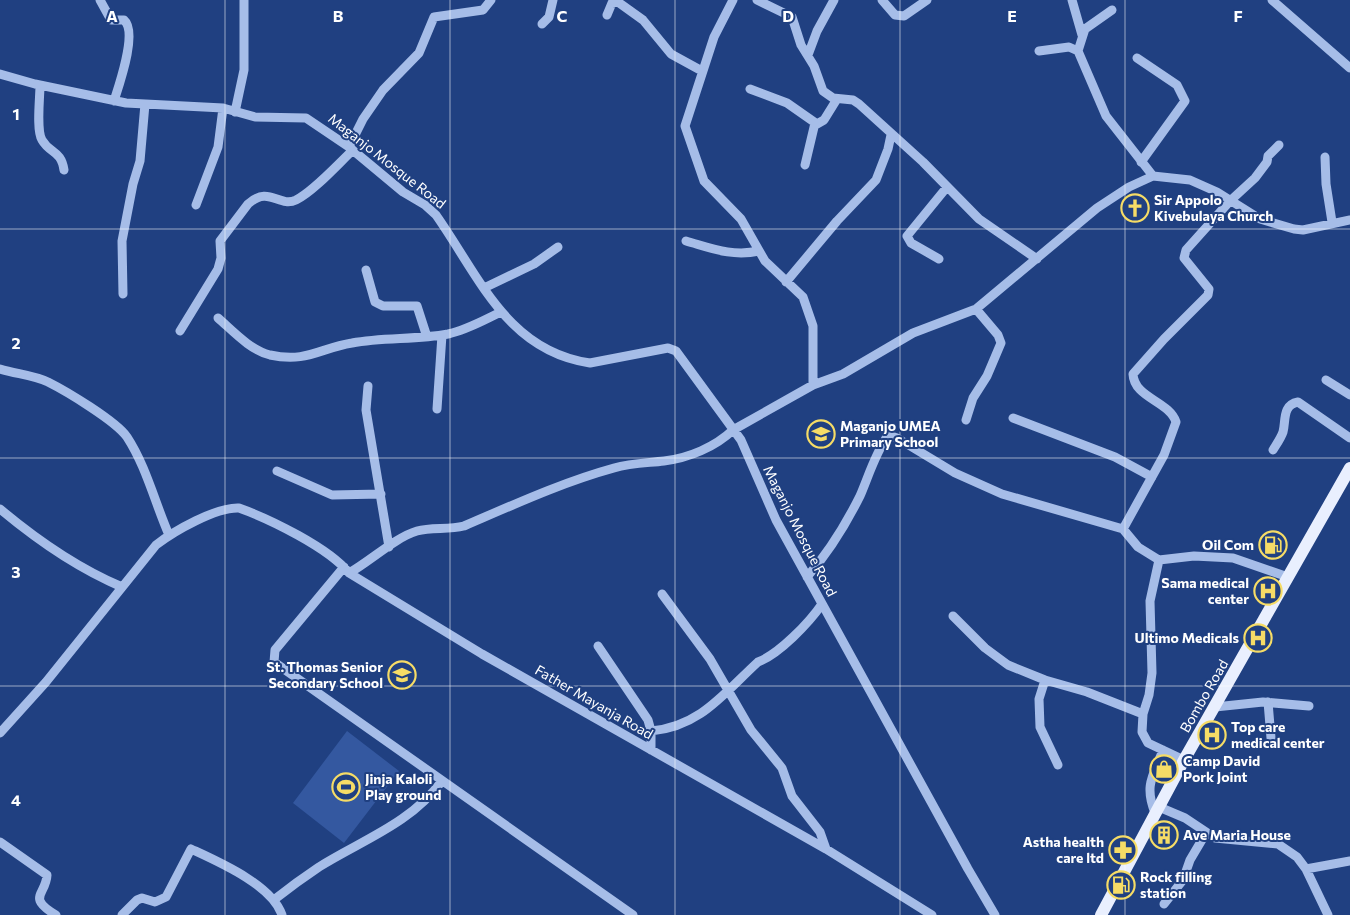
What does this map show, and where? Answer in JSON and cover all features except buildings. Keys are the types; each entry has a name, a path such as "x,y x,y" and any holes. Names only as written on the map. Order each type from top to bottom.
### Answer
{"main road":[{"name":"Bombo Road","path":"1100,915 1184,760 1350,468"}],"street":[{"path":"100,0 111,20 124,20 127,24 129,51 114,101"},
{"path":"234,112 244,70 244,0"},
{"path":"180,331 218,269 221,258 220,241 248,204 254,198 266,195 287,201 296,200 329,174 351,148 366,114 383,90 420,53 434,17 484,10 491,0"},
{"path":"542,24 549,17 553,0"},
{"path":"733,0 714,38 685,119 686,133 704,181 741,219 765,261 803,297 813,326 813,385"},
{"path":"757,0 792,17 801,45 808,55 823,91 836,99 853,100 859,104 923,162 979,219 1038,259"},
{"path":"808,55 817,30 834,0"},
{"path":"882,0 895,15 904,16 927,0"},
{"path":"1072,0 1082,35"},
{"path":"1275,1 1350,68"},
{"path":"606,15 612,4 618,2 643,20 671,54 702,71"},
{"path":"1112,10 1089,25 1082,35 1078,51 1106,116 1152,176"},
{"path":"1039,52 1069,46 1078,51"},
{"path":"1137,58 1176,85 1184,101 1142,162"},
{"name":"Maganjo Mosque Road","path":"0,74 114,101 223,108 255,117 306,118 351,148 403,192 426,205 436,215 501,312 529,340 577,362 590,364 668,348 676,351 741,440 758,484 806,577 968,869 996,915"},
{"path":"40,85 40,133 45,144 60,156 64,170"},
{"path":"750,89 788,103 815,123"},
{"path":"815,123 824,120 836,99"},
{"path":"123,294 122,241 133,184 140,161 145,104"},
{"path":"196,205 218,147 223,108"},
{"path":"805,165 815,123"},
{"path":"786,282 836,220 876,180 888,149 891,135"},
{"path":"1122,529 1164,454 1176,422 1162,405 1136,386 1133,374 1208,295 1209,289 1187,263 1184,255 1230,201 1255,178 1268,156 1280,145"},
{"path":"1325,157 1326,184 1332,222"},
{"path":"633,915 274,662 275,650 300,618 347,570 416,531 448,530 464,526 568,483 614,468 664,461 690,454 723,439 733,430 813,385 843,374 913,333 976,309 1097,208 1129,187 1152,176 1190,180 1260,219 1294,229 1303,230 1332,222 1350,220"},
{"path":"940,259 911,243 907,236 947,187"},
{"path":"686,241 727,253 742,254 758,251"},
{"path":"484,288 534,264 558,246"},
{"path":"366,270 375,302 384,306 417,306 426,337"},
{"path":"966,420 973,398 987,376 1001,343 998,335 976,309"},
{"path":"218,318 260,352 285,357 307,357 353,342 426,337 442,334 474,325 501,312"},
{"path":"437,409 442,334"},
{"path":"0,369 25,374 48,382 114,424 125,434 144,470 169,535"},
{"path":"1326,380 1350,395"},
{"path":"368,386 366,410 389,546"},
{"path":"1273,450 1283,432 1287,409 1298,402 1350,438"},
{"path":"1013,418 1108,454 1152,477"},
{"path":"806,577 835,543 888,435 897,438 955,473 1002,494 1122,529 1138,547 1159,560 1194,556 1233,558 1288,577"},
{"path":"277,471 332,495 380,494"},
{"name":"Father Mayanja Road","path":"0,733 46,682 156,545 169,535 223,511 239,508 310,543 347,570 436,627 826,849 932,915"},
{"path":"0,509 22,527 93,575 122,587"},
{"path":"1159,560 1150,608 1150,683 1143,714 1142,732 1145,739 1153,746 1184,760"},
{"path":"662,594 710,659 752,730 782,768 792,796 820,832 826,849"},
{"path":"651,731 670,729 689,722 707,710 758,662 778,651 815,615 822,604"},
{"path":"953,616 985,648 1008,665 1045,680 1087,692 1143,714"},
{"path":"598,646 648,720 651,731 651,750"},
{"path":"1045,680 1039,699 1038,720 1046,745 1058,765"},
{"path":"1215,708 1268,702 1309,706"},
{"path":"1268,702 1271,738"},
{"path":"1163,750 1148,796 1157,810 1185,818 1206,833 1224,840 1258,841 1278,844 1297,857 1306,869 1328,915"},
{"path":"275,899 318,867 372,839 398,822 431,796 442,782"},
{"path":"1164,904 1183,880 1190,860 1206,833"},
{"path":"0,842 46,875 39,893 40,898 47,909 56,915"},
{"path":"122,915 137,900 142,898 160,901 166,897 192,849 239,874 275,899 282,915"},
{"path":"1306,869 1350,861"}],"shaded area":[{"name":"Jinja Kaloli Play ground","path":"347,731 399,771 344,843 293,803"}],"place":[{"name":"Sir Appolo Kivebulaya Church","path":"1135,208"},
{"name":"Maganjo UMEA Primary School","path":"821,434"},
{"name":"Oil Com","path":"1273,545"},
{"name":"Sama medical center","path":"1268,591"},
{"name":"Ultimo Medicals","path":"1258,638"},
{"name":"St. Thomas Senior Secondary School","path":"402,675"},
{"name":"Top care medical center","path":"1212,735"},
{"name":"Camp David Pork Joint","path":"1164,769"},
{"name":"Jinja Kaloli Play ground","path":"346,787"},
{"name":"Ave Maria House","path":"1164,835"},
{"name":"Astha health care ltd","path":"1123,850"},
{"name":"Rock filling station","path":"1121,885"}]}
